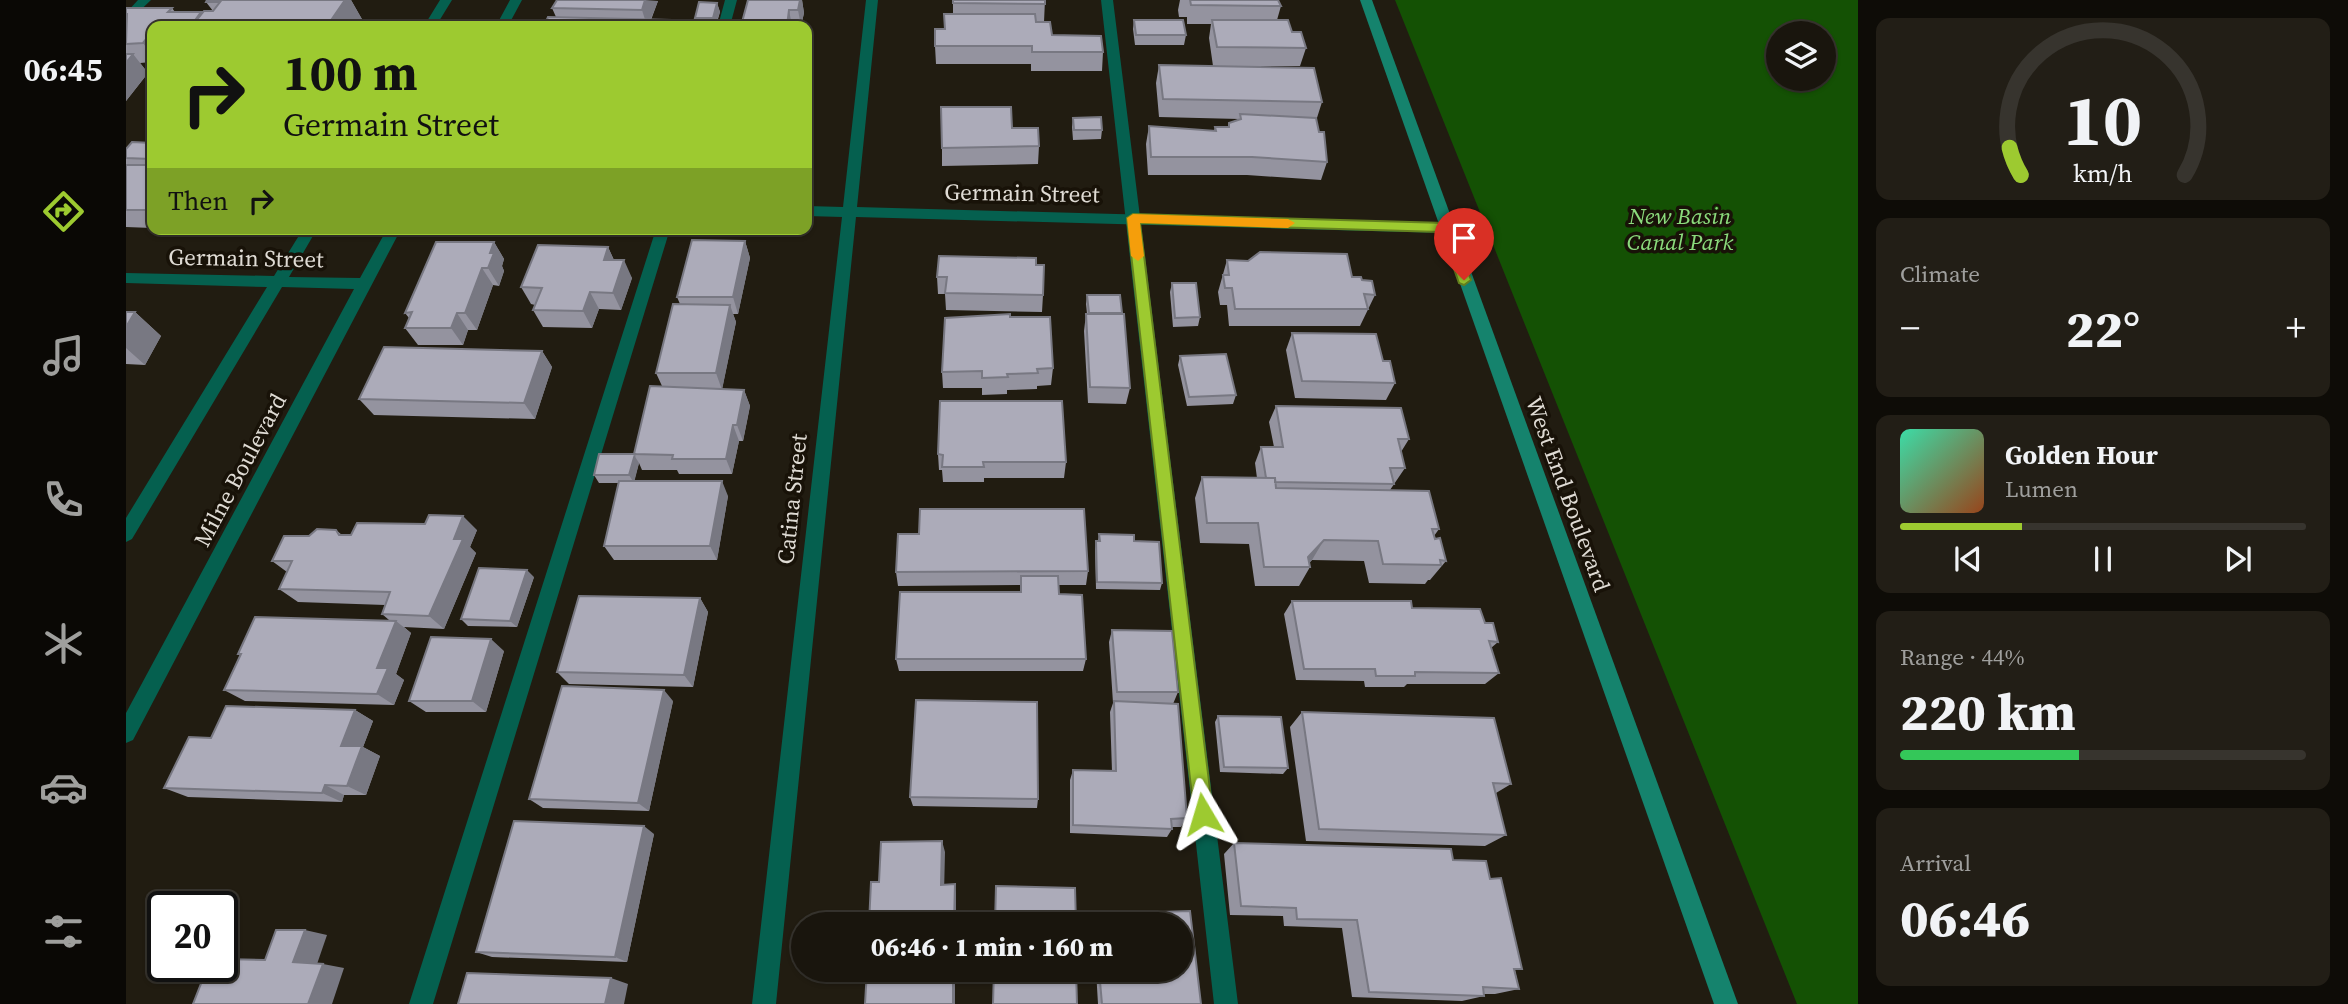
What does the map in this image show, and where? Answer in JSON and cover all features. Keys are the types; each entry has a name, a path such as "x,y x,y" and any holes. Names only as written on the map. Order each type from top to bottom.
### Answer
{"main road":[{"name":"West End Boulevard","path":"1366,0 1726,1004"}],"street":[{"path":"126,20 145,0"},
{"path":"433,21 446,0"},
{"path":"505,21 516,0"},
{"path":"725,21 731,0"},
{"name":"Catina Street","path":"764,1004 847,211 872,0"},
{"path":"1107,0 1226,1004"},
{"name":"Germain Street","path":"812,211 1446,228"},
{"path":"126,534 306,235"},
{"name":"Milne Boulevard","path":"126,733 391,235"},
{"path":"421,1004 661,235"},
{"name":"Germain Street","path":"126,278 366,284"}],"green space":[{"name":"New Basin Canal Park","path":"1395,0 1858,0 1858,1004 1797,1004"}],"building":[{"path":"345,0 330,21 196,21 204,11 213,11 220,2 206,2"},
{"path":"557,0 645,0 642,10 552,8"},
{"path":"748,0 800,0 798,10 789,10 788,21 742,21"},
{"path":"953,0 1045,0 1045,4 953,3"},
{"path":"1190,0 1278,0 1281,6 1191,5"},
{"path":"699,2 717,3 713,18 695,18"},
{"path":"126,8 172,8 168,12 201,12 194,21 147,21 147,38 143,43 126,44"},
{"path":"944,14 1035,14 1036,22 1050,22 1052,35 1101,36 1103,52 1032,52 1032,46 935,46 935,29 945,29"},
{"path":"548,17 671,20 671,21 546,21"},
{"path":"1134,20 1183,20 1186,35 1136,35"},
{"path":"1212,20 1288,20 1292,32 1301,32 1306,48 1217,47"},
{"path":"126,54 133,54 126,63"},
{"path":"1159,65 1314,68 1322,102 1163,99"},
{"path":"941,107 1011,107 1012,128 1038,128 1039,146 942,148"},
{"path":"1240,114 1316,118 1319,132 1324,132 1327,162 1252,157 1151,157 1149,126 1216,131 1215,127 1229,127 1229,123 1241,119"},
{"path":"1101,117 1102,130 1074,130 1073,118"},
{"path":"132,142 147,143 147,159 126,158 126,149"},
{"path":"126,165 147,165 147,210 126,210"},
{"path":"692,240 745,241 733,297 677,297"},
{"path":"436,242 494,242 490,253 494,253 488,268 482,268 465,313 457,313 451,328 405,328 412,312 405,313"},
{"path":"538,245 608,247 604,260 624,260 613,293 590,292 583,311 533,310 542,288 521,287"},
{"path":"1260,252 1347,254 1352,277 1372,281 1375,295 1364,294 1368,309 1235,309 1232,288 1225,288 1223,275 1229,275 1227,260 1248,261"},
{"path":"939,256 1036,258 1036,265 1044,265 1043,295 945,293 947,277 937,277"},
{"path":"1172,283 1196,283 1200,317 1175,318"},
{"path":"1087,295 1120,295 1122,313 1089,313"},
{"path":"673,304 730,305 716,373 656,373"},
{"path":"126,312 135,312 126,327"},
{"path":"1010,314 1010,317 1050,317 1053,368 1037,369 1038,373 982,378 982,371 942,372 945,318"},
{"path":"1086,314 1124,314 1130,388 1090,387"},
{"path":"1292,333 1376,334 1383,361 1390,361 1395,383 1302,381"},
{"path":"384,347 542,351 524,403 359,399"},
{"path":"1226,354 1236,395 1189,397 1180,356"},
{"path":"650,386 744,390 726,459 672,459 673,455 634,454"},
{"path":"940,401 1062,401 1066,462 983,462 984,467 942,467 943,455 938,454"},
{"path":"1276,406 1401,408 1409,439 1398,439 1405,468 1390,468 1394,484 1275,482 1275,478 1266,478 1261,447 1283,447"},
{"path":"599,454 635,454 629,475 594,475"},
{"path":"1202,477 1275,478 1276,488 1429,491 1439,529 1432,529 1435,539 1440,538 1446,561 1440,560 1441,565 1383,564 1378,541 1324,540 1308,557 1310,567 1264,567 1258,523 1207,523"},
{"path":"619,481 722,481 710,546 604,546"},
{"path":"920,509 1084,509 1088,571 896,572 898,534 919,534"},
{"path":"429,515 463,516 454,539 463,539 429,616 382,614 390,592 279,589 292,561 272,561 284,536 309,536 317,529 336,530 339,535 351,535 357,523 425,524"},
{"path":"1099,534 1134,535 1134,541 1159,542 1162,583 1097,582 1096,541 1100,541"},
{"path":"479,568 527,570 510,621 461,619"},
{"path":"1021,576 1058,576 1059,594 1082,595 1086,659 896,659 900,592 1021,592"},
{"path":"579,596 700,598 684,675 557,672"},
{"path":"1292,601 1411,601 1412,608 1480,609 1485,623 1493,623 1498,642 1489,641 1499,673 1415,672 1415,676 1376,676 1375,669 1304,669"},
{"path":"255,617 396,621 377,668 388,668 377,694 224,690"},
{"path":"1112,630 1172,631 1178,692 1117,692"},
{"path":"431,637 491,639 472,701 409,701"},
{"path":"562,686 664,690 638,803 529,799"},
{"path":"916,700 1037,702 1038,799 910,797"},
{"path":"1114,701 1178,704 1187,818 1171,819 1172,829 1073,825 1073,770 1116,771"},
{"path":"226,706 355,710 341,746 362,746 347,786 325,785 322,793 164,788 189,737 211,738"},
{"path":"1302,712 1494,718 1511,784 1493,783 1506,835 1319,829"},
{"path":"1218,716 1281,717 1288,768 1224,767"},
{"path":"514,821 644,826 615,957 476,952"},
{"path":"942,841 941,885 955,884 954,912 870,912 871,882 879,882 881,842"},
{"path":"1234,843 1451,849 1453,860 1486,861 1490,879 1501,878 1522,969 1514,969 1519,989 1483,987 1484,996 1369,992 1357,920 1297,919 1296,908 1241,906"},
{"path":"996,886 1075,888 1076,912 995,912"},
{"path":"276,930 305,930 293,962 323,964 308,1004 193,1004 202,982 238,982 238,959 265,960"},
{"path":"1193,936 1201,1004 1102,1004 1100,982 1193,982"},
{"path":"467,973 611,978 605,1004 458,1004"},
{"path":"866,982 953,982 953,1004 865,1004"},
{"path":"994,982 1076,982 1077,1004 993,1004"}],"slow traffic":[{"path":"1138,256 1133,218 1288,223"}],"route":[{"path":"1203,814 1133,218 1446,228 1464,280"}]}
